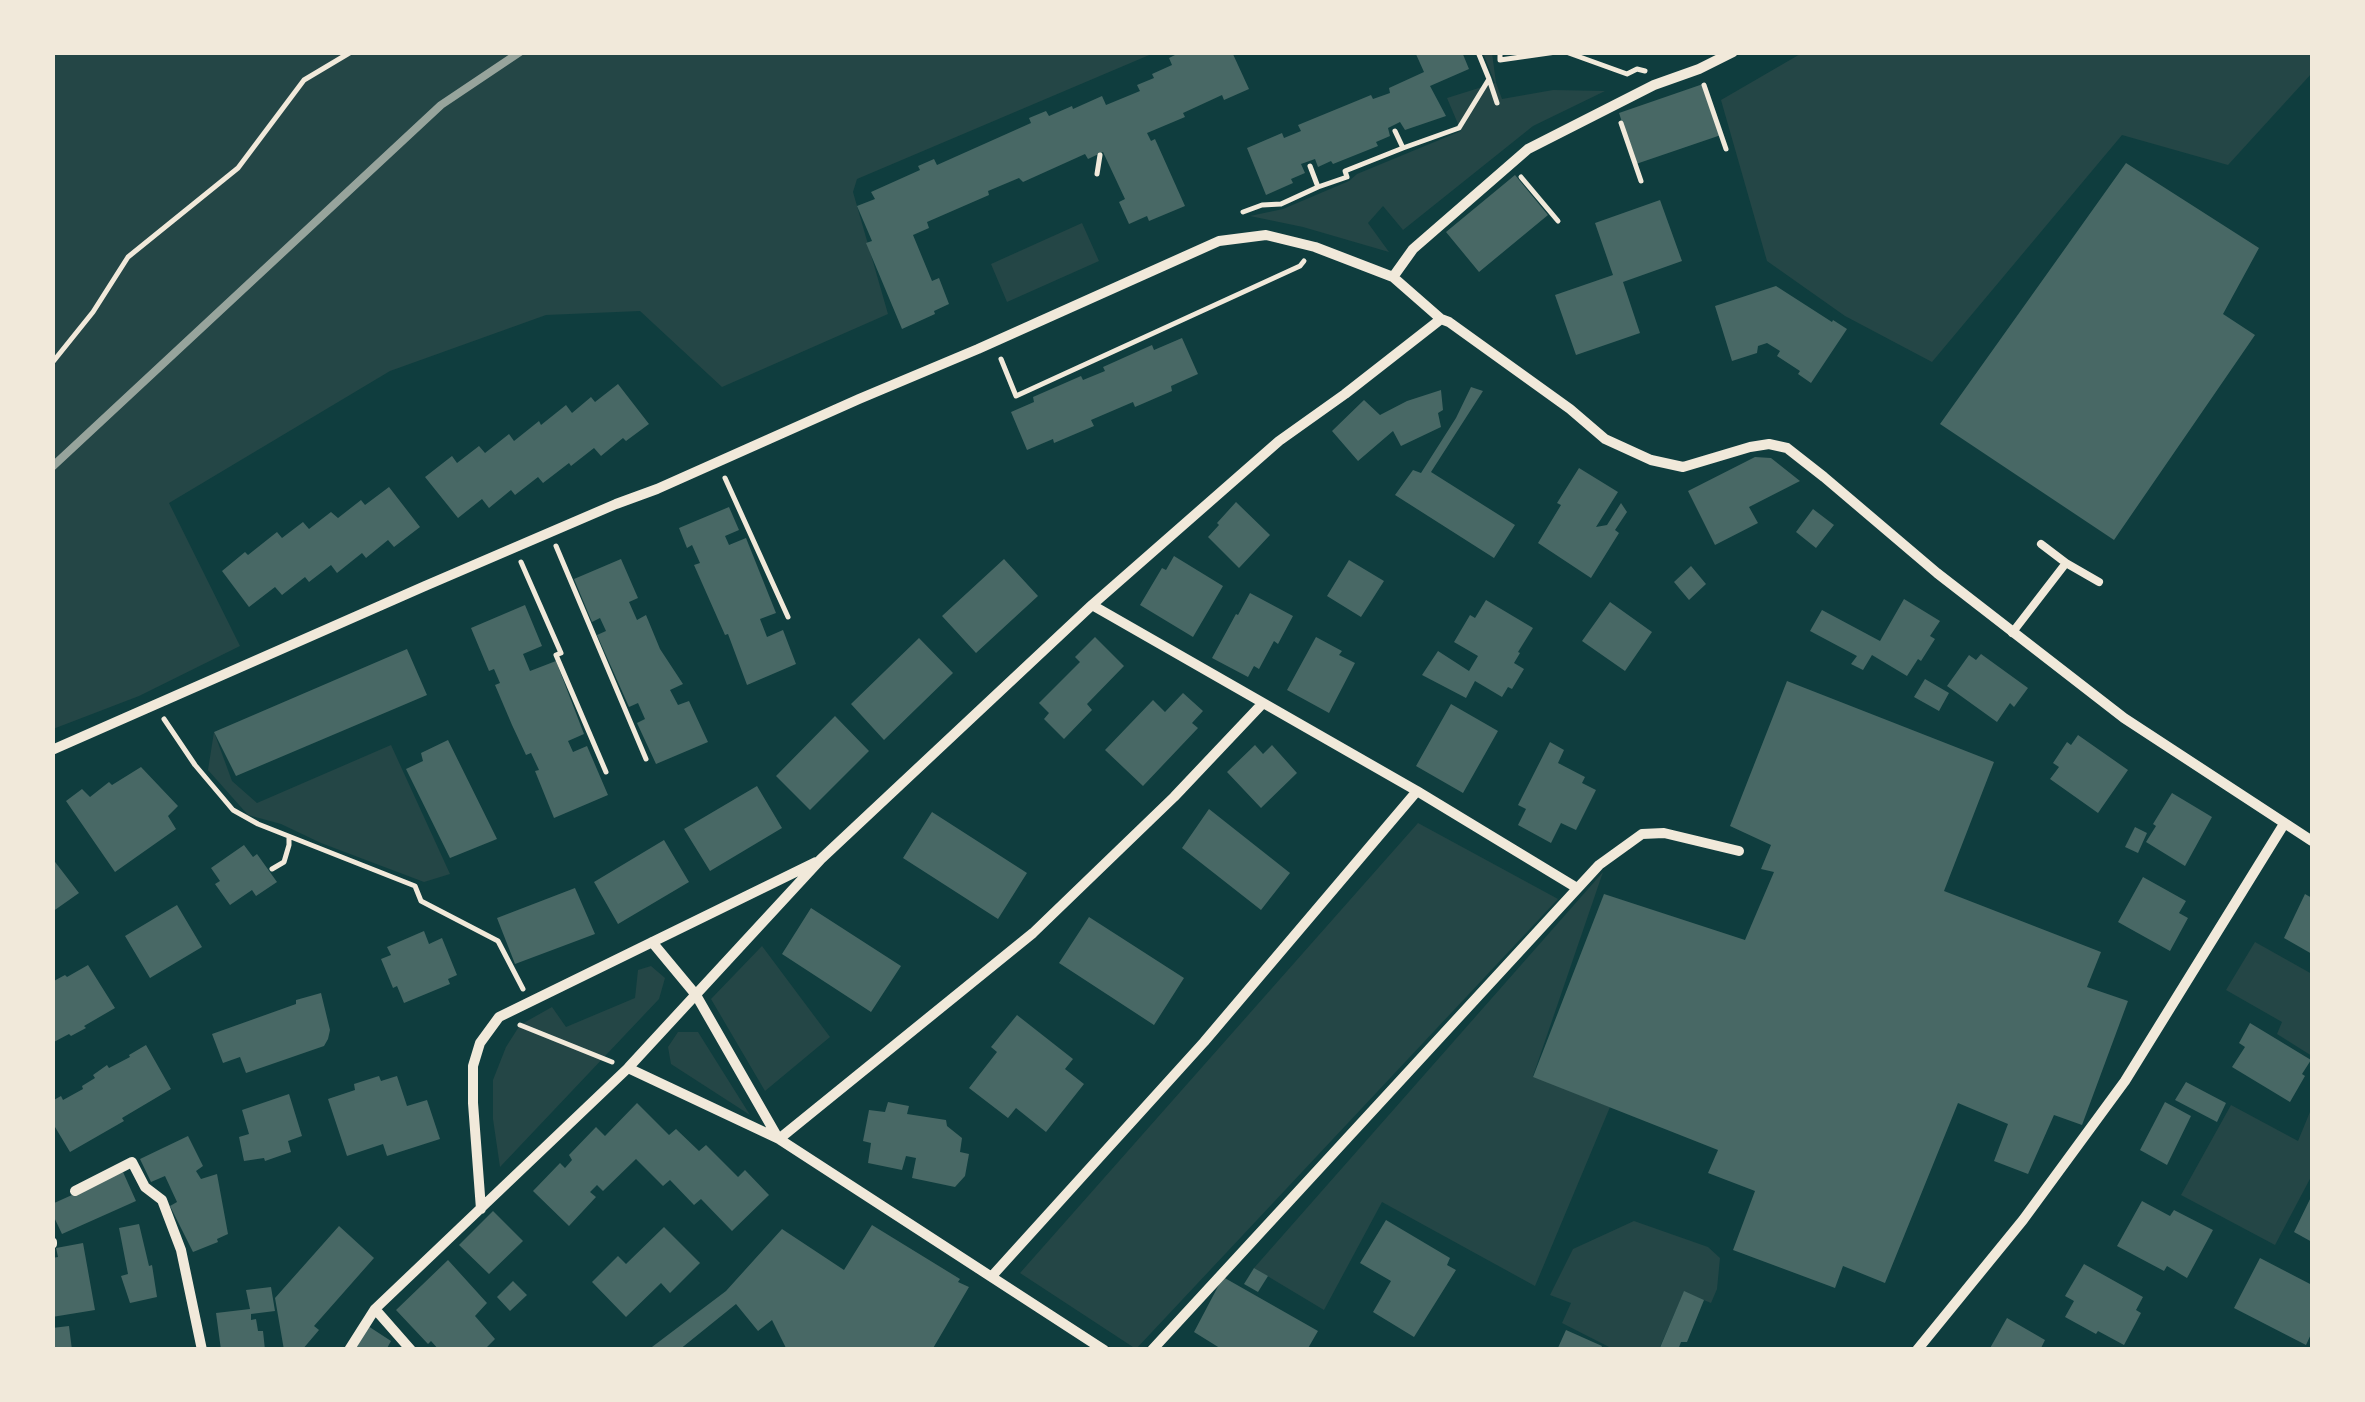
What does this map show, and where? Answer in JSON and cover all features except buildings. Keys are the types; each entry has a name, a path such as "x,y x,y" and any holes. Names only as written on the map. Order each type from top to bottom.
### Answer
{"street":[{"path":"1393,277 1413,248 1528,149 1654,86 1733,52"},
{"path":"52,750 995,342 1219,241 1266,235 1315,246 1393,277 1442,319 1570,409 1605,439 1651,460 1683,467 1750,447 1769,444 1787,448 2012,633 2124,718 2312,841"},
{"path":"349,1350 375,1309 628,1068 821,859 1092,605 1279,441 1442,319"},
{"path":"1092,605 1417,791 1577,888"},
{"path":"779,1139 1033,934 1174,797 1263,703"},
{"path":"992,1276 1204,1042 1417,791"},
{"path":"1918,1350 2023,1220 2125,1081 2284,824"},
{"path":"1152,1350 1599,865 1642,834 1664,833 1738,851"},
{"path":"481,1209 473,1066 480,1042 499,1016 821,859"},
{"path":"652,942 696,995 779,1139"},
{"path":"628,1068 779,1139 1104,1350"},
{"path":"75,1191 132,1162 145,1186 162,1200 180,1250 202,1350"},
{"path":"375,1309 411,1350"}],"lane":[{"path":"2042,544 2098,582"},
{"path":"2012,633 2066,562"}],"path":[{"path":"52,364 94,312 128,257 238,168 304,80 352,52"},
{"path":"1478,52 1497,103"},
{"path":"1500,52 1500,60 1556,52"},
{"path":"1566,52 1628,74 1636,69 1647,72 1654,86"},
{"path":"1699,69 1726,148"},
{"path":"1243,212 1280,204 1347,177 1345,172 1460,128 1489,79"},
{"path":"1615,106 1641,181"},
{"path":"1396,130 1403,148"},
{"path":"1096,174 1100,155"},
{"path":"1510,164 1558,221"},
{"path":"1310,166 1318,187"},
{"path":"995,342 1016,396 1300,266 1315,246"},
{"path":"725,478 788,617"},
{"path":"559,552 646,760"},
{"path":"524,568 606,772"},
{"path":"155,704 173,736 232,810 289,837 416,886 421,902 498,942 511,968"},
{"path":"272,869 284,862 289,837"},
{"path":"499,1016 628,1068"}],"shaded area":[{"path":"2312,52 2312,73 2228,165 2122,135 1932,362 1845,316 1767,261 1721,100 1802,53"},
{"path":"53,53 1154,53 857,179 853,192 888,314 722,387 640,311 546,315 390,371 169,503 240,646 139,696 53,729"},
{"path":"1483,53 1492,53 1502,99 1553,90 1605,91 1533,126 1403,230 1383,206 1368,223 1389,252 1250,216 1283,209 1461,131 1447,98 1495,83"},
{"path":"1082,223 1099,261 1007,302 991,264"},
{"path":"214,732 232,781 257,803 391,745 450,874 424,882 281,824 248,815 208,770"},
{"path":"1418,823 1558,899 1136,1349 1020,1273"},
{"path":"1603,872 1533,1076 1610,1107 1535,1286 1382,1202 1324,1310 1254,1268"},
{"path":"2255,942 2312,974 2312,1056 2277,1034 2282,1022 2226,990"},
{"path":"762,946 830,1037 765,1091 711,999"},
{"path":"651,966 665,978 659,999 500,1167 493,1119 493,1080 520,1025 552,1007 566,1027 635,998 638,970"},
{"path":"678,1032 698,1032 750,1115 671,1064 668,1047"},
{"path":"2231,1105 2298,1141 2312,1107 2312,1175 2275,1245 2181,1195"},
{"path":"1634,1221 1708,1247 1720,1258 1717,1289 1711,1303 1684,1292 1659,1349 1613,1349 1562,1323 1571,1303 1550,1295 1573,1249"}],"railway":[{"path":"52,467 441,105 520,52"}]}
